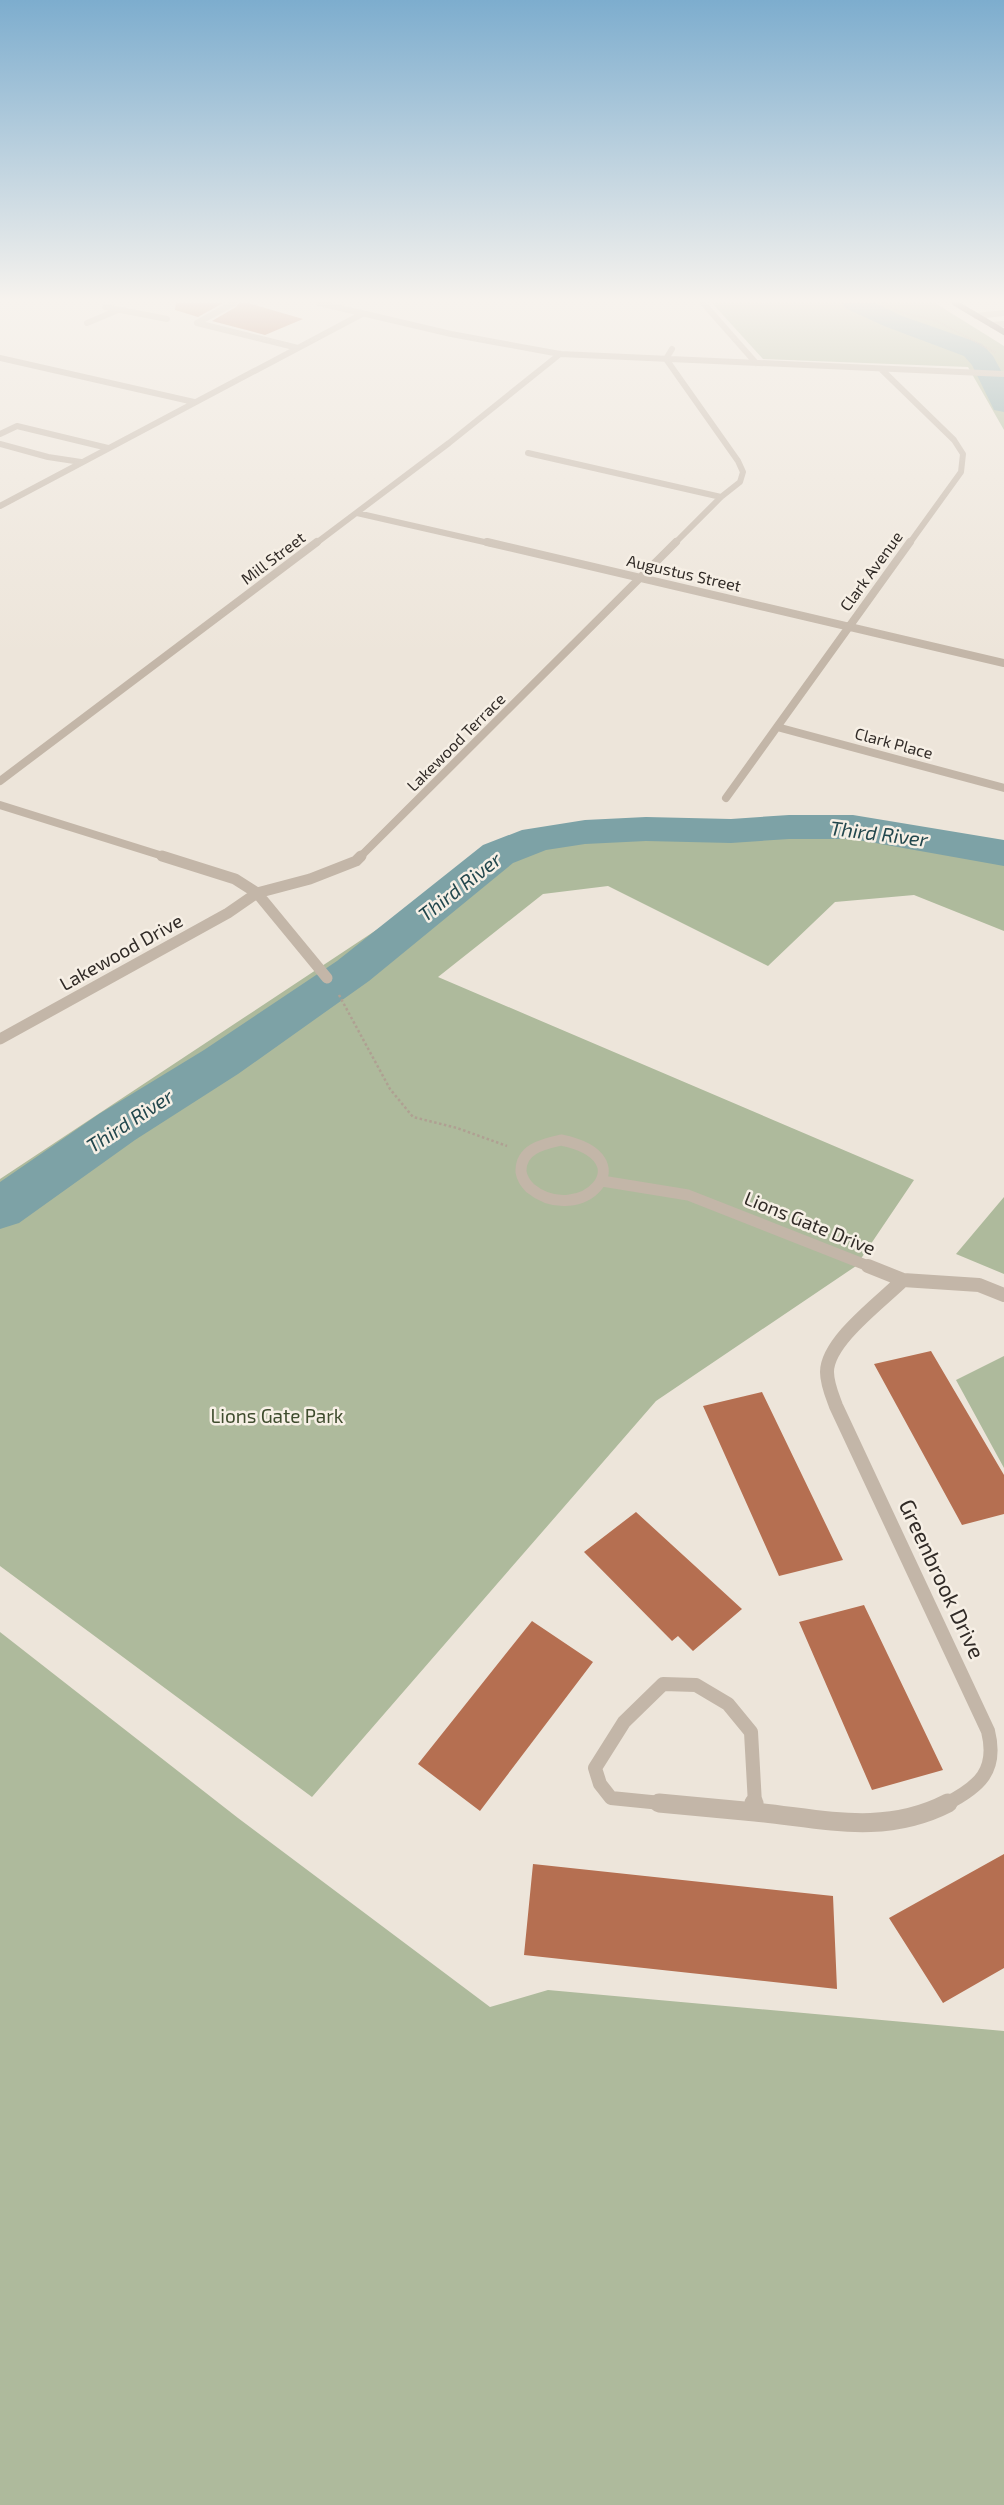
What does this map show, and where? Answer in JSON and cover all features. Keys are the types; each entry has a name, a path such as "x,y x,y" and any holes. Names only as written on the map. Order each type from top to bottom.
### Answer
{"street":[{"path":"0,506 161,420"},
{"name":"Mill Street","path":"0,781 357,512 475,420"},
{"name":"Lakewood Terrace","path":"257,893 318,876 356,861 721,497 740,482 743,472 738,461 709,420"},
{"name":"Clark Avenue","path":"726,798 961,472 963,454 954,440 933,420"},
{"path":"0,434 17,426 108,448"},
{"path":"0,444 48,457 81,462"},
{"path":"528,453 721,497"},
{"name":"Augustus Street","path":"357,512 1004,663"},
{"name":"Clark Place","path":"777,727 1004,788"},
{"path":"0,805 235,879 257,893 327,978"},
{"name":"Lakewood Drive","path":"0,1039 228,913 257,893"},
{"path":"547,1141 574,1141 596,1152 602,1161 604,1171 602,1181 590,1193 571,1200 557,1200 543,1196 531,1190 522,1177 521,1162 526,1153 535,1146 547,1141"},
{"name":"Lions Gate Drive","path":"602,1181 688,1195 903,1280 979,1285 1004,1295"},
{"name":"Greenbrook Drive","path":"755,1813 751,1732 728,1704 696,1685 663,1684 624,1722 594,1768 600,1784 611,1798 755,1813 862,1824 890,1823 937,1810 980,1783 990,1761 992,1746 988,1731 836,1406 827,1380 829,1360 844,1339 903,1280"}],"path":[{"path":"338,993 390,1089 413,1117 457,1128 526,1153"}],"green space":[{"path":"998,420 1004,420 1004,430"},
{"name":"Lions Gate Park","path":"842,815 1004,843 1004,931 914,895 835,902 768,966 608,886 543,894 438,977 914,1180 856,1266 656,1401 312,1797 0,1566 0,1179 526,831"},
{"path":"1004,1197 1004,1274 956,1254"},
{"path":"1004,1356 1004,1468 956,1380"},
{"path":"0,1632 238,1818 490,2007 548,1990 1004,2031 1004,2505 0,2505"}],"building":[{"path":"931,1351 1004,1475 1004,1514 962,1525 874,1364"},
{"path":"762,1392 843,1560 779,1576 703,1406"},
{"path":"636,1512 742,1609 693,1651 678,1636 672,1641 584,1552"},
{"path":"864,1605 943,1770 872,1790 799,1622"},
{"path":"532,1621 593,1662 480,1811 418,1764"},
{"path":"1004,1854 1004,1968 943,2003 889,1918"},
{"path":"533,1864 833,1896 837,1989 524,1955"}],"waterway":[{"name":"Third River","path":"0,1209 117,1127 221,1062 353,971 498,854 537,839 585,832 646,829 731,831 789,827 853,827 1004,853"}]}
